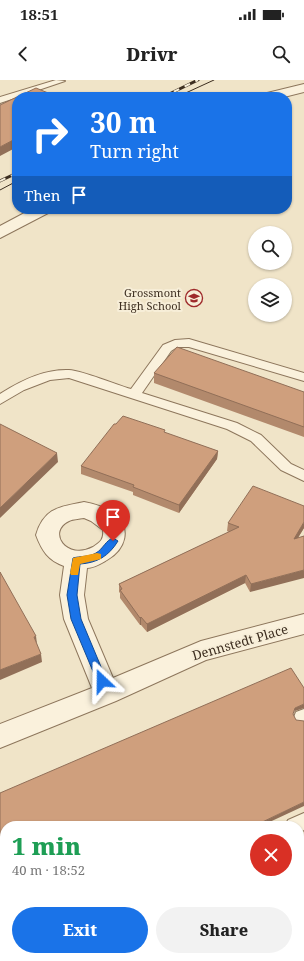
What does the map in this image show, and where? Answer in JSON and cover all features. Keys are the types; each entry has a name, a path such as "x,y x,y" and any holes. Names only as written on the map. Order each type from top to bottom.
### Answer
{"street":[{"path":"288,92 304,88"},
{"path":"0,233 35,214"},
{"path":"76,561 72,595 76,619 107,693"},
{"name":"Dennstedt Place","path":"0,736 107,693 201,651 304,624"}],"lane":[{"path":"26,92 61,81"},
{"path":"0,100 12,96"},
{"path":"134,395 167,348 175,344 189,343 304,377"},
{"path":"0,400 20,387 48,376 70,374 232,426 256,438 286,467 304,476"}],"building":[{"path":"36,88 46,92 28,92"},
{"path":"12,99 12,141 0,147 0,105"},
{"path":"177,347 304,392 304,427 154,373"},
{"path":"123,416 165,430 164,432 218,451 179,505 133,487 134,485 81,466 114,424 116,424"},
{"path":"0,424 57,453 0,508"},
{"path":"253,486 304,506 304,522 294,539 304,536 304,570 251,584 246,575 147,624 141,617 140,618 120,590 122,589 119,584 239,527 228,523"},
{"path":"0,572 36,636 34,637 41,654 0,670"},
{"path":"291,668 304,688 304,704 295,708 293,714 296,720 304,721 304,802 264,821 0,821 0,793"}],"tram line":[{"path":"188,92 214,80"},
{"path":"0,190 12,184"}],"railway":[{"path":"173,92 198,80"},
{"path":"0,181 12,175"}],"slow traffic":[{"path":"75,573 76,561 88,560 97,556"}],"place":[{"name":"Grossmont High School","path":"194,298"}],"route":[{"path":"102,681 76,619 72,595 76,561 88,560 99,556 108,549 113,541"}]}
